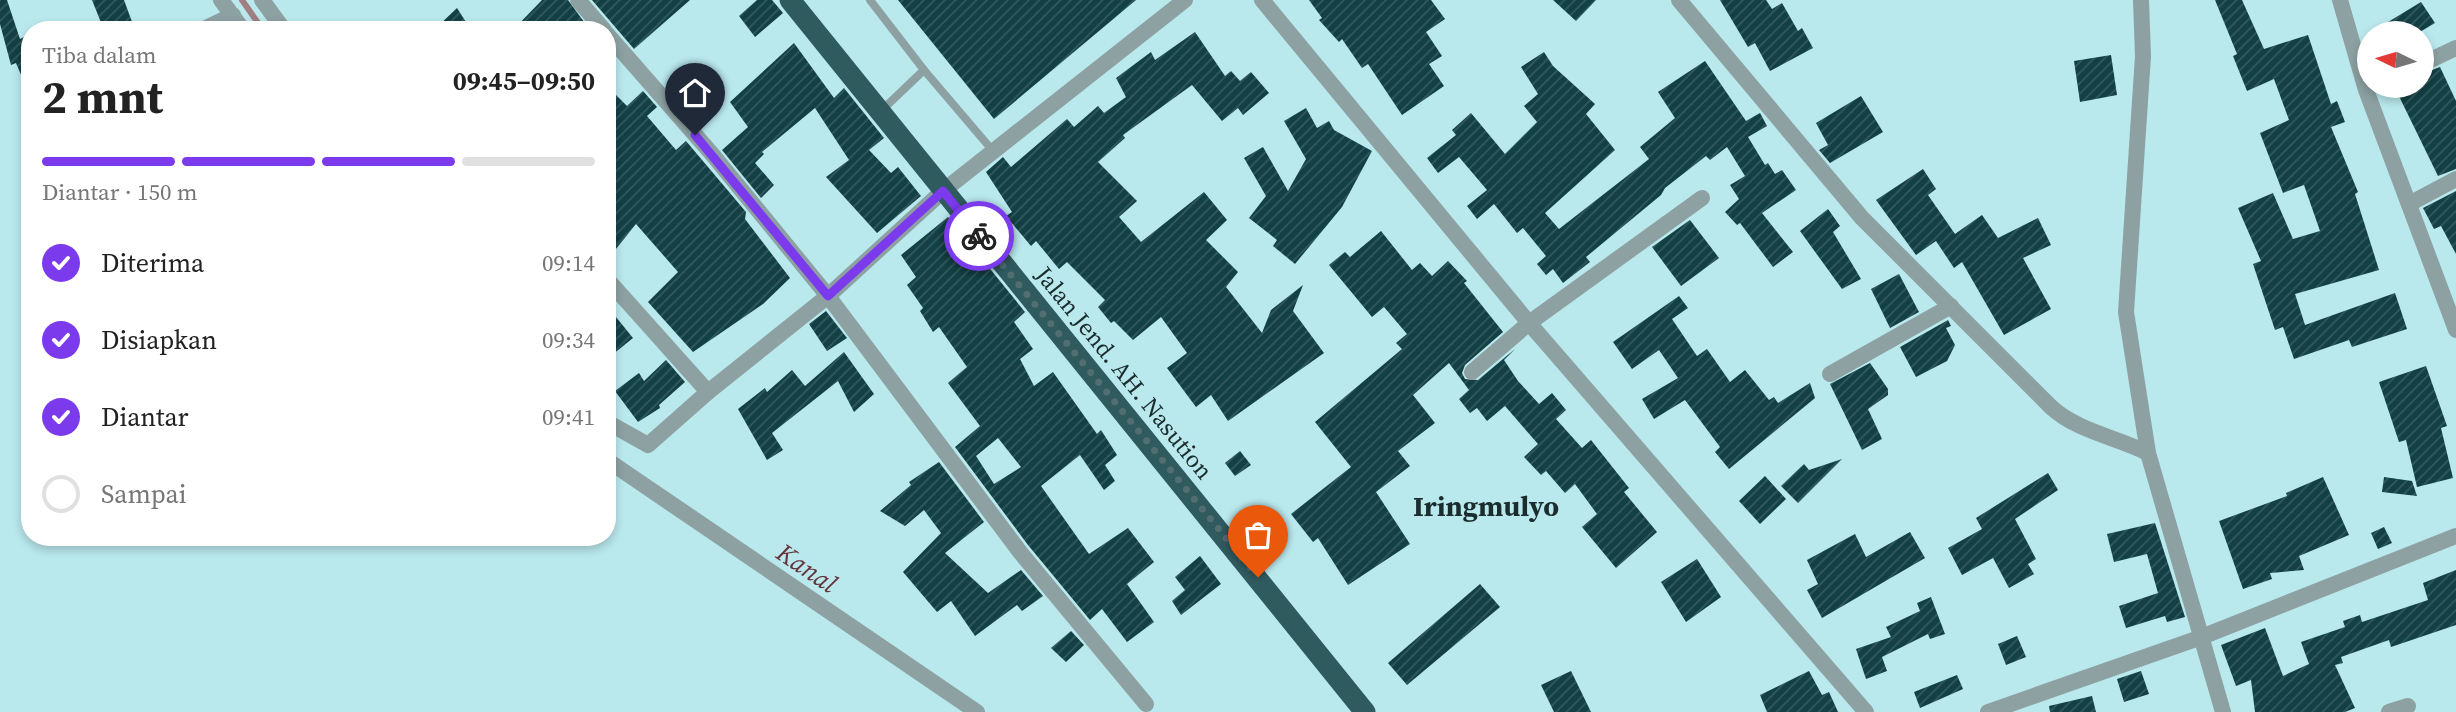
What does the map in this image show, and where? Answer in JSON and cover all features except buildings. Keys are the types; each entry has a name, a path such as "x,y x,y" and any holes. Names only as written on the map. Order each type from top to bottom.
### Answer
{"highway":[{"name":"Jalan Jend. AH. Nasution","path":"790,0 1365,712"}],"street":[{"path":"221,0 237,21"},
{"path":"262,0 277,21"},
{"path":"578,0 596,21"},
{"path":"616,427 648,445 708,392 828,296 943,191 1185,0"},
{"path":"1262,0 1529,323 1866,712"},
{"path":"1679,0 1861,218 2062,417 2148,453"},
{"path":"2141,0 2143,56 2126,312 2148,453 2199,638 2223,712"},
{"path":"2340,0 2357,50"},
{"path":"221,21 233,15"},
{"path":"616,44 712,154 828,296 1020,552 1146,704"},
{"path":"2434,58 2456,48"},
{"path":"2373,98 2456,330"},
{"path":"2409,204 2456,179"},
{"path":"1472,372 1529,323 1702,198"},
{"path":"616,289 708,392"},
{"path":"1830,374 1951,306"},
{"path":"616,466 977,712"},
{"path":"1988,712 2199,638 2456,536"},
{"path":"2389,712 2408,706"}],"lane":[{"path":"870,0 924,70 993,151"},
{"path":"881,111 924,70"}],"waterway":[{"name":"Kanal","path":"242,0 257,21"}],"way so far":[{"path":"979,236 1258,577"}],"district":[{"name":"Iringmulyo","path":"1486,506"}],"route":[{"path":"695,135 828,296 943,191 979,236"}]}
